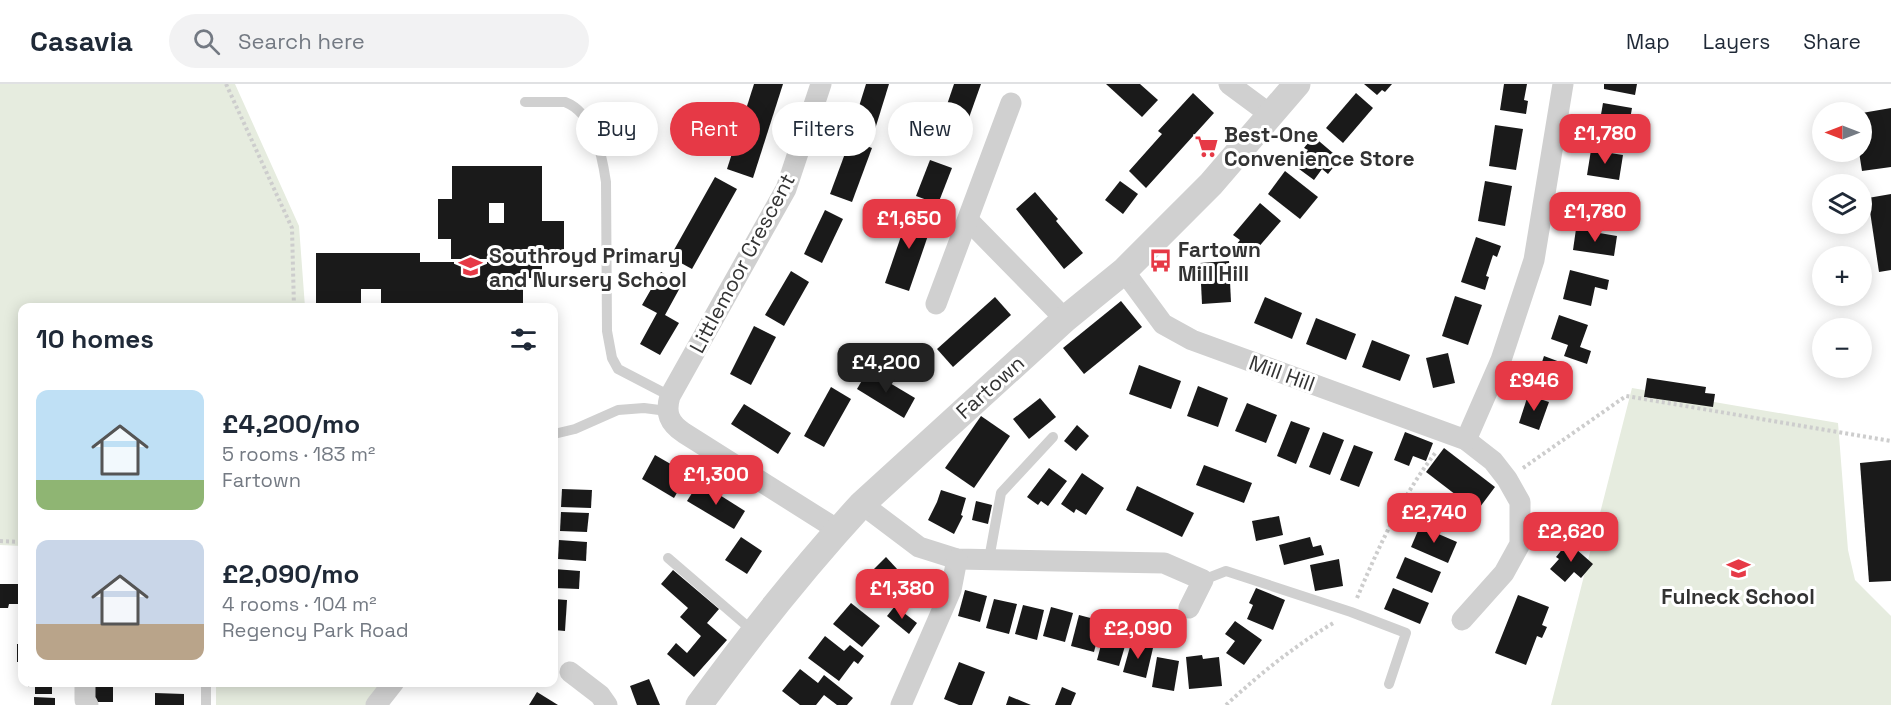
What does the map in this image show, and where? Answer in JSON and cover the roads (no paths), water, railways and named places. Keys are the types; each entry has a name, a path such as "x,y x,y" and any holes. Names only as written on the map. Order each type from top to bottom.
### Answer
{"street":[{"name":"Littlemoor Crescent","path":"668,404 786,189 822,84"},
{"path":"1229,84 1271,116"},
{"name":"Fartown","path":"699,705 754,632 862,504 1065,319 1124,271 1211,184 1297,84"},
{"path":"1457,437 1501,360 1534,260 1563,84"},
{"path":"936,304 1011,103"},
{"path":"968,220 1065,319"},
{"name":"Mill Hill","path":"1124,271 1163,324 1192,340 1457,437 1493,461 1508,479 1520,501 1520,544 1504,573 1474,593 1462,620"},
{"path":"668,404 669,419 675,427 838,530"},
{"path":"862,504 919,547 957,560 1164,564 1203,580 1189,608"},
{"path":"901,705 951,590 957,560"},
{"path":"570,672 600,695 607,705"},
{"path":"85,687 85,700 88,705"},
{"path":"376,705 390,687"}],"lane":[{"path":"525,102 571,104 594,132 603,160 606,182 607,331 612,358 618,369 668,404"},
{"path":"558,433 575,429 618,410 668,404"},
{"path":"989,559 1001,493 1053,437"},
{"path":"669,558 754,632"},
{"path":"1203,580 1226,571 1351,612 1406,633 1389,684"},
{"path":"206,687 206,705"}],"place":[{"name":"Best-One Convenience Store","path":"1206,146"},
{"name":"Fartown Mill Hill","path":"1160,261"},
{"name":"Southroyd Primary and Nursery School","path":"471,267"},
{"name":"Fulneck School","path":"1738,568"}]}
